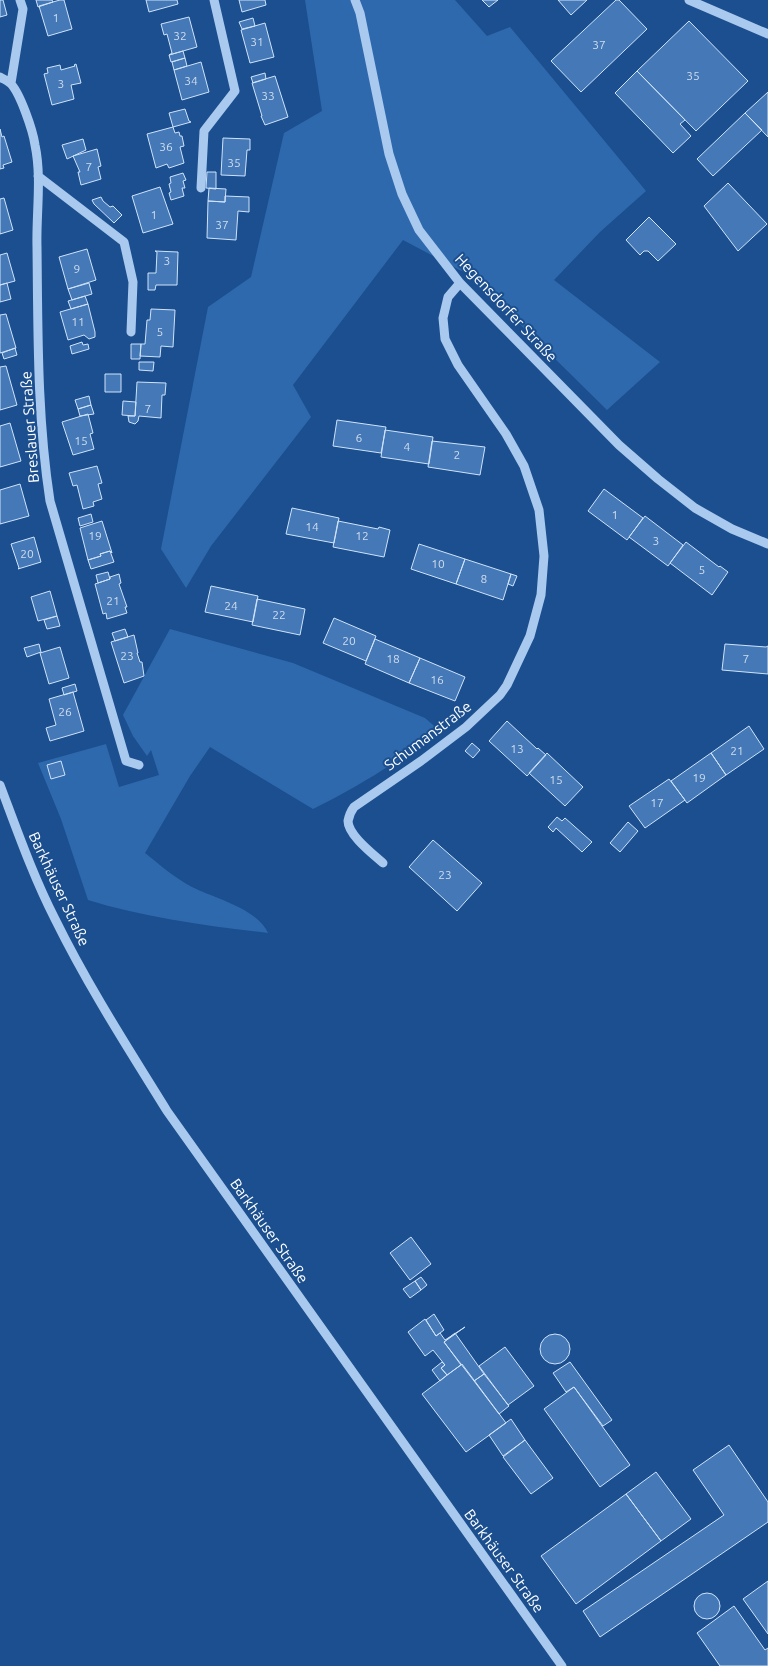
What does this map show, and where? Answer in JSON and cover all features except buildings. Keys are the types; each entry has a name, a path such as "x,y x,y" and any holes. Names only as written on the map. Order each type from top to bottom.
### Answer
{"street":[{"path":"0,77 11,83 23,9 20,0"},
{"path":"201,188 204,131 235,91 214,0"},
{"name":"Hegensdorfer Straße","path":"355,0 360,13 389,154 402,194 419,230 460,283 618,445 695,508 732,529 768,544"},
{"path":"689,0 768,34"},
{"name":"Breslauer Straße","path":"11,83 29,118 36,147 42,424 50,501 126,761 139,765"},
{"path":"38,176 124,242 133,282 132,332"},
{"name":"Schumanstraße","path":"383,863 352,834 348,824 349,815 354,807 421,762 459,733 500,695 508,685 530,636 541,595 544,556 539,510 524,466 506,434 458,365 445,340 443,318 448,297 460,283"},
{"name":"Barkhäuser Straße","path":"0,785 18,835 54,918 108,1017 162,1103 562,1666"}],"shaded area":[{"path":"305,0 455,0 487,36 510,27 646,191 600,232 554,280 660,362 607,410 471,276 403,240 293,385 311,417 211,546 186,588 161,549 208,307 251,277 284,133 322,111"},
{"path":"170,629 293,663 425,718 440,731 378,773 313,809 210,747 190,776 145,853 192,887 235,905 255,917 268,933 155,917 88,900 61,819 38,763 106,744 119,787 159,775 151,750 147,756 133,736 123,715"}]}
